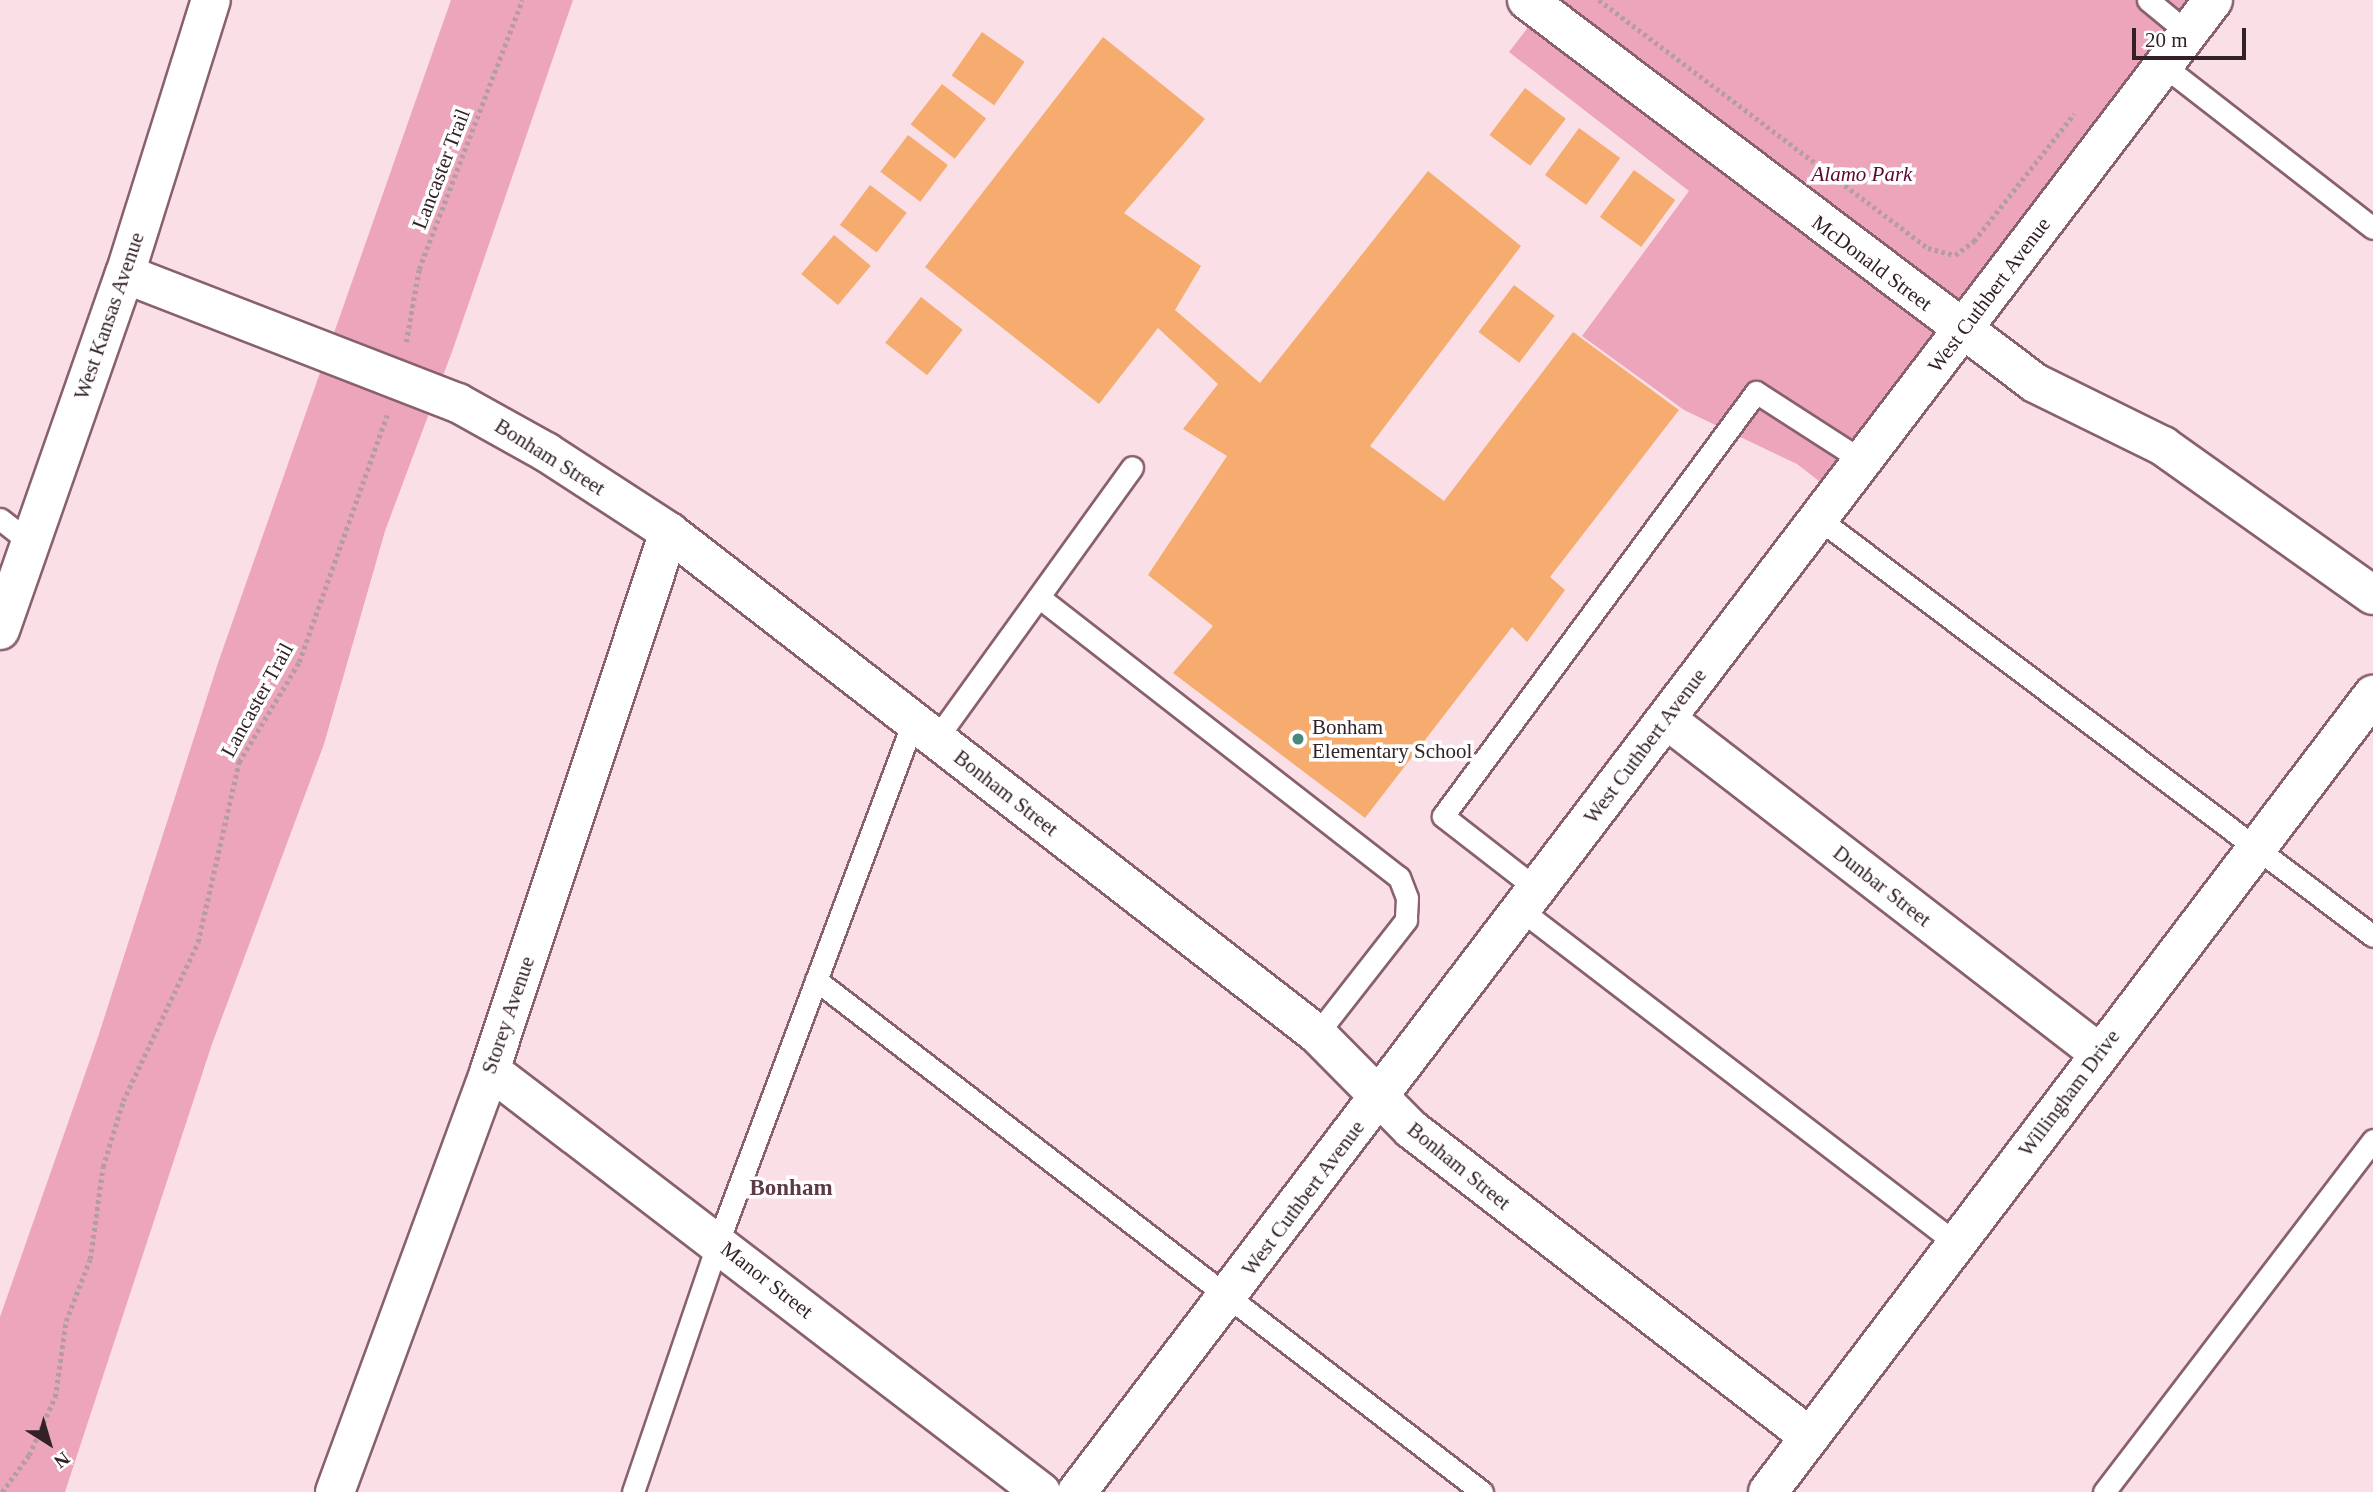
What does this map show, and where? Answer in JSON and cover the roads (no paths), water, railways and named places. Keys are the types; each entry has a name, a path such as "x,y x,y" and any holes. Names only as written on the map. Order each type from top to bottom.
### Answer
{"street":[{"name":"West Kansas Avenue","path":"0,631 125,274 211,0"},
{"name":"McDonald Street","path":"1527,0 2035,383 2163,446 2373,594"},
{"name":"West Cuthbert Avenue","path":"1077,1492 1382,1095 2213,0"},
{"name":"Bonham Street","path":"125,274 399,380 425,387 496,422 669,532 1317,1034 1382,1095 1411,1129 1469,1177 1810,1437"},
{"name":"Storey Avenue","path":"335,1492 490,1070 669,532"},
{"name":"Willingham Drive","path":"1768,1492 2373,695"},
{"name":"Dunbar Street","path":"1666,719 2099,1053"},
{"name":"Manor Street","path":"490,1070 1041,1492"}],"lane":[{"path":"2148,0 2188,33"},
{"path":"2164,66 2373,228"},
{"path":"1863,461 1756,392 1443,816 1529,900 1957,1244"},
{"path":"633,1492 718,1242 817,980 925,731 1040,598 1132,467"},
{"path":"0,519 31,543"},
{"path":"1819,519 2373,936"},
{"path":"1040,598 1399,877 1407,898 1406,920 1317,1034"},
{"path":"817,980 1226,1298 1482,1492"},
{"path":"2104,1492 2373,1140"}],"place":[{"name":"Bonham Elementary School","path":"1298,739"}],"district":[{"name":"Bonham","path":"791,1188"}],"park label":[{"name":"Alamo Park","path":"1862,174"}]}
